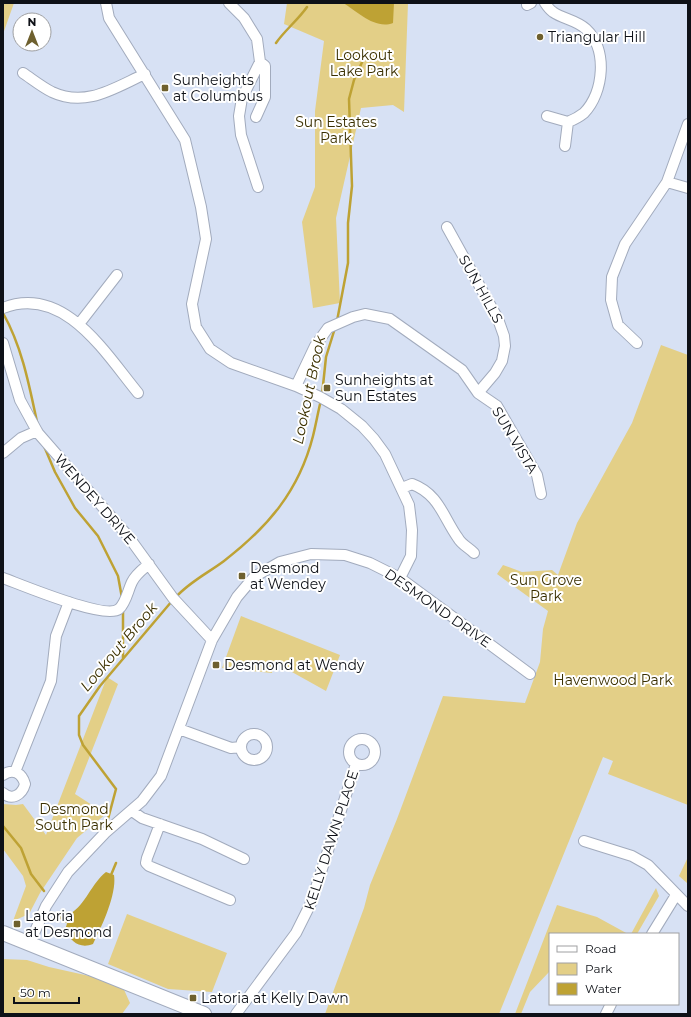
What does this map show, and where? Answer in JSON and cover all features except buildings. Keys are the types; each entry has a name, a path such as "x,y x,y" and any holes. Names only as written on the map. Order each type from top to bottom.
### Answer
{"main road":[{"path":"3,934 204,1014"}],"street":[{"path":"106,3 109,18 185,140 201,207 206,239 192,304 196,327 210,348 231,363 296,386 341,409 362,426 385,454 402,488 408,505 412,530 411,556 400,578"},
{"path":"230,3 244,18 257,39 260,62 242,98 239,116 241,135 258,187"},
{"path":"545,3 553,12 575,21 586,29 594,38 600,49 600,63 596,94 583,113 568,122 547,116"},
{"path":"256,117 265,97 265,66 260,62"},
{"path":"23,73 52,92 74,98 93,97 145,74"},
{"path":"565,146 568,122"},
{"path":"637,343 618,325 611,300 612,277 625,244 667,182 688,124"},
{"path":"667,182 688,188"},
{"name":"SUN HILLS","path":"447,227 498,318 504,336 505,346 502,361 495,373 478,393"},
{"path":"79,324 117,275"},
{"path":"3,308 31,302 52,307 79,324 138,393"},
{"path":"296,386 316,346 328,328 348,318 365,314 390,319 408,330 462,370 478,393"},
{"name":"WENDEY DRIVE","path":"3,343 20,400 37,431 128,536 178,602 212,640"},
{"name":"SUN VISTA","path":"478,393 497,406 537,475 541,494"},
{"path":"3,453 21,438 37,431"},
{"path":"402,488 412,484 424,489 442,509 458,540 474,553"},
{"name":"DESMOND DRIVE","path":"29,945 46,906 68,872 106,832 142,802 161,776 212,640 237,596 254,577 280,562 311,554 345,555 370,563 400,578 530,674"},
{"path":"3,578 69,602 104,612 114,612 120,608 138,573 149,564"},
{"path":"16,772 51,682 56,636 69,602"},
{"path":"179,729 231,748 241,747"},
{"name":"KELLY DAWN PLACE","path":"236,1014 296,933 312,903 356,764"},
{"path":"3,775 10,772 16,772 23,779 24,789 16,796 11,797 3,793"},
{"path":"132,811 142,818 202,839 244,860"},
{"path":"160,824 146,863 149,866 230,900"},
{"path":"584,841 632,856 648,865 688,906"},
{"path":"653,933 676,894"},
{"path":"606,1014 610,1005"}],"green space":[{"path":"3,3 14,3 3,34"},
{"name":"Lookout Lake Park","path":"287,3 408,3 404,112 393,105 361,108 336,218 340,303 313,308 302,222 315,187 315,111 324,41 284,24"},
{"path":"661,345 688,355 688,805 608,774 613,761 603,757 499,1014 325,1014 364,908 370,885 397,819 443,696 525,703 540,662 543,629 548,611 497,574 503,565 522,572 552,570 558,575 577,523 632,423"},
{"path":"241,616 340,655 326,691 274,662 272,673 222,668"},
{"name":"Desmond South Park","path":"107,677 118,684 75,794 106,814 77,838 40,893 29,914 13,921 26,886 23,876 3,849 3,804 23,804 46,835"},
{"path":"688,857 688,881 687,883 679,876"},
{"path":"656,888 659,896 638,933 632,933"},
{"path":"557,905 597,917 626,933 549,933 549,972 530,992 521,1014 515,1014"},
{"path":"127,914 227,953 212,992 168,989 108,964"},
{"path":"3,959 27,960 49,967 121,983 130,1003 122,1014 3,1014"}],"water":[{"path":"343,3 394,3 393,23 380,24 373,22 366,19"},
{"path":"106,872 114,875 113,891 108,910 93,944 84,946 80,945 70,938 65,930 70,914 76,910 96,882"}],"waterway":[{"path":"276,43 307,7"},
{"name":"Lookout Brook","path":"337,321 348,263 348,223 352,186 349,99 354,80 363,60"},
{"path":"3,313 10,326 20,352 37,422"},
{"name":"Lookout Brook","path":"322,395 326,357 335,328"},
{"name":"Lookout Brook","path":"175,598 192,582 224,561 240,548 268,521 280,506 290,491 307,456 321,400"},
{"path":"44,446 55,472 75,508 98,536 118,576 122,598"},
{"name":"Lookout Brook","path":"108,819 116,789 83,745 79,735 79,716 100,686 172,601"},
{"path":"123,609 123,658"},
{"path":"3,826 21,848 31,874 44,891"},
{"name":"Lookout Brook","path":"111,875 116,863"},
{"path":"53,913 67,922"}],"place":[{"name":"Triangular Hill","path":"540,37"},
{"name":"Sunheights at Columbus","path":"165,88"},
{"name":"Sunheights at Sun Estates","path":"327,388"},
{"name":"Desmond at Wendey","path":"242,576"},
{"name":"Desmond at Wendy","path":"216,665"},
{"name":"Latoria at Desmond","path":"17,924"},
{"name":"Latoria at Kelly Dawn","path":"193,998"}],"park label":[{"name":"Sun Estates Park","path":"336,130"},
{"name":"Sun Grove Park","path":"546,588"},
{"name":"Havenwood Park","path":"613,680"}]}
